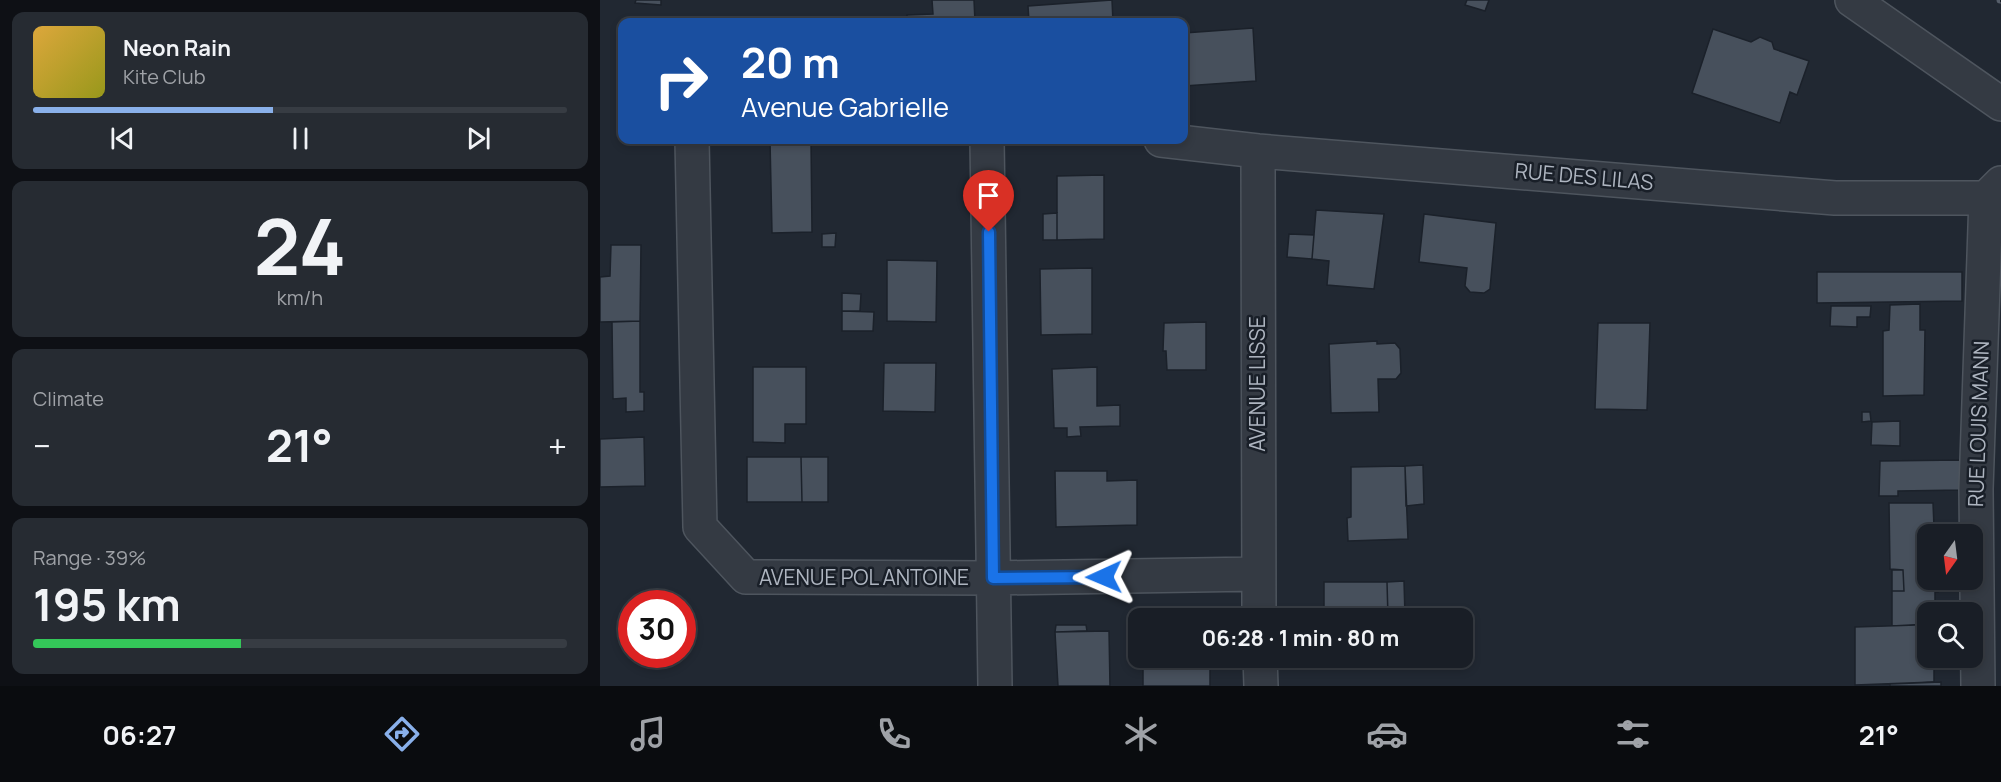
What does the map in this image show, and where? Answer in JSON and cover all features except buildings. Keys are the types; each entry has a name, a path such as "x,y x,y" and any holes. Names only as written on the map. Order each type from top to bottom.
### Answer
{"street":[{"path":"1852,0 2001,104"},
{"name":"RUE DES LILAS","path":"1188,143 1258,151 1835,198 1994,191"},
{"name":"AVENUE POL ANTOINE","path":"692,144 700,527 746,577 993,578 1258,574"},
{"path":"987,144 995,686"},
{"name":"AVENUE LISSE","path":"1258,151 1259,608"},
{"name":"RUE LOUIS MANN","path":"1978,686 1976,489 1994,191"},
{"path":"1260,668 1261,686"}],"route":[{"path":"989,232 993,578 1104,577"}]}
